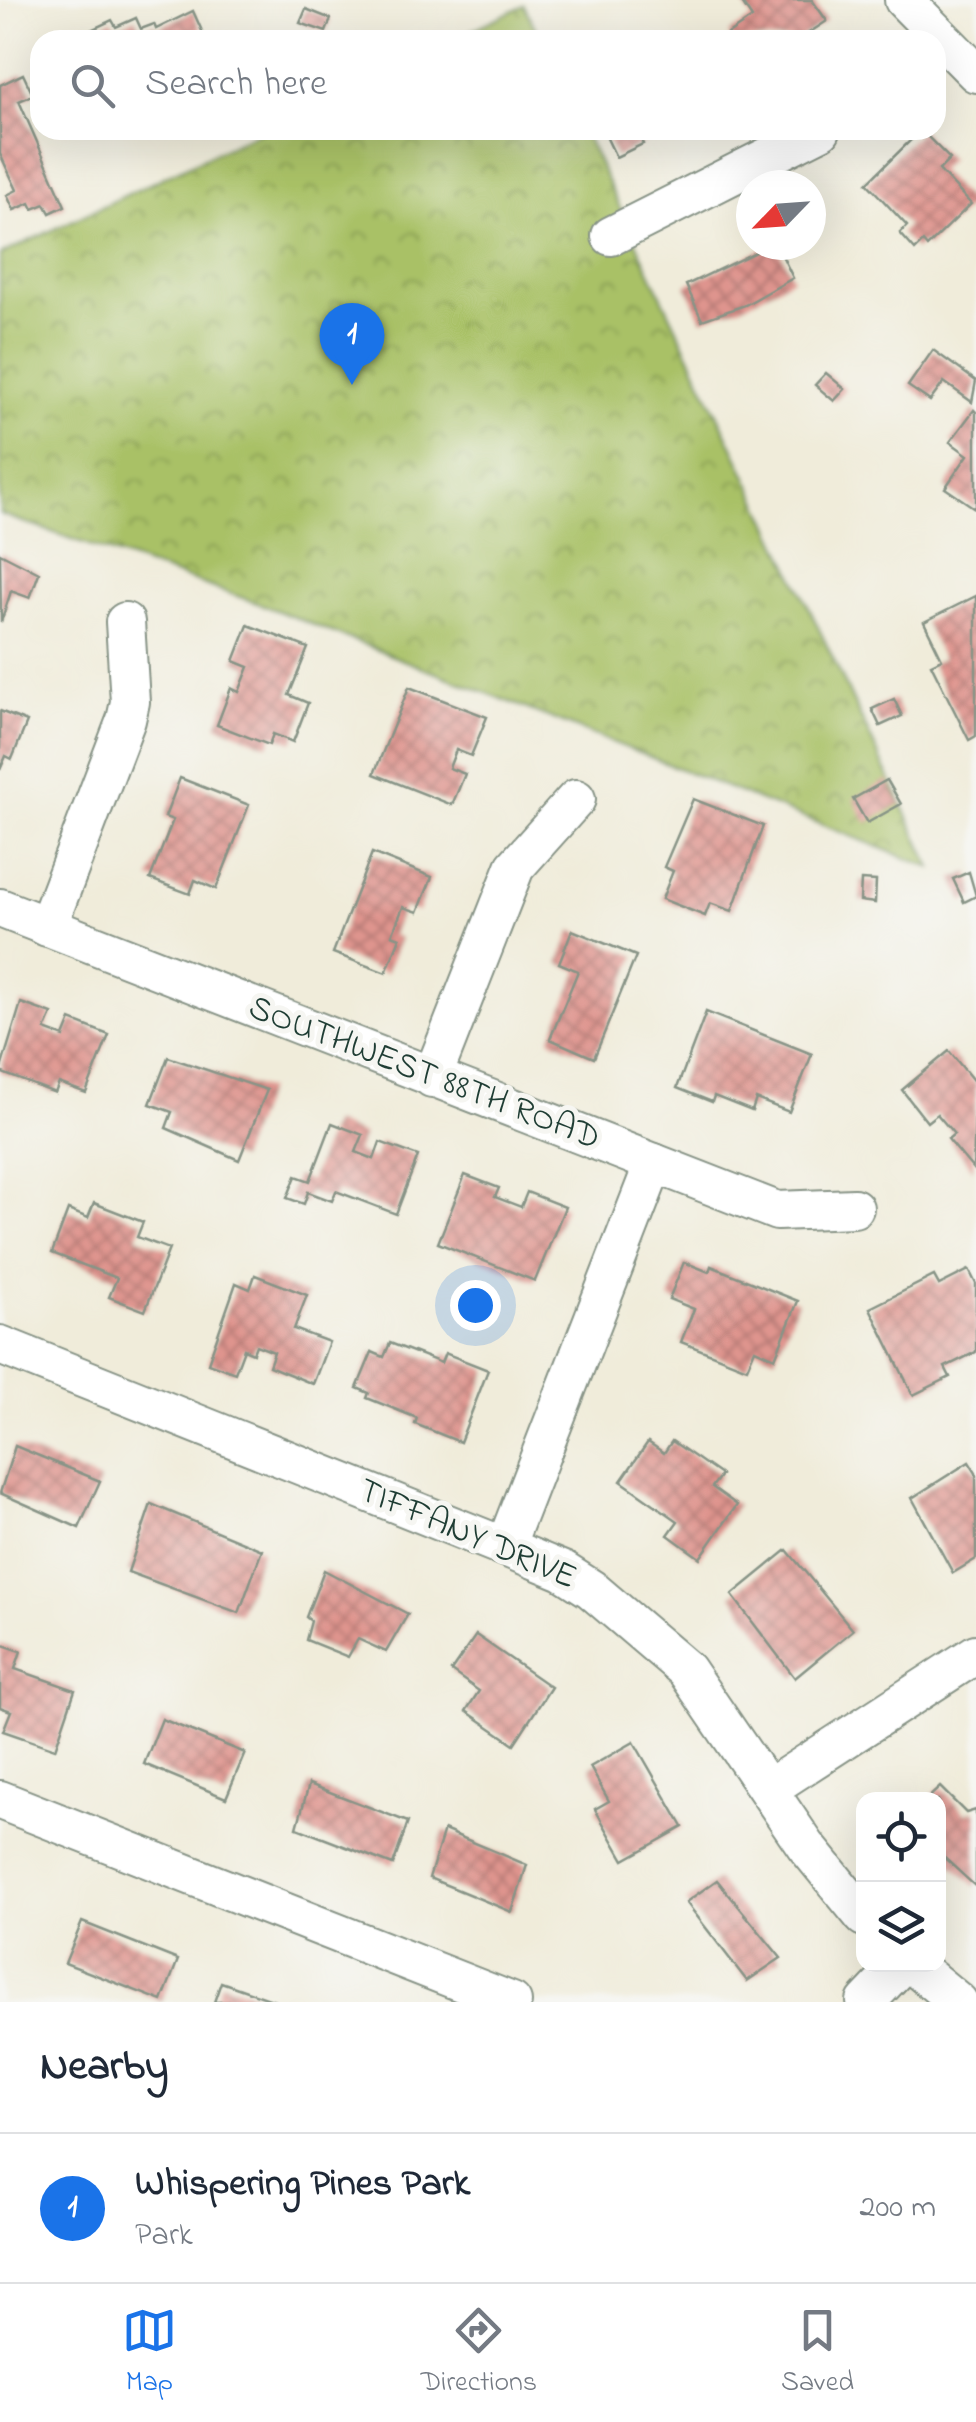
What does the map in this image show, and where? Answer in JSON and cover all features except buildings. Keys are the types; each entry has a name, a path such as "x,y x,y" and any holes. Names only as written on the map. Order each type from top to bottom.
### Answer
{"street":[{"path":"904,0 922,30"},
{"path":"946,50 976,73"},
{"path":"611,236 801,140"},
{"path":"47,927 126,720 130,702 125,622"},
{"path":"432,1078 515,867 576,799"},
{"name":"SOUTHWEST 88TH ROAD","path":"0,908 776,1211 854,1208"},
{"path":"505,1546 654,1163"},
{"name":"TIFFANY DRIVE","path":"0,1344 563,1571 657,1641 712,1702 806,1846 856,1907"},
{"path":"768,1789 976,1654"},
{"path":"0,1800 512,2002"},
{"path":"866,2002 894,1972"},
{"path":"922,1972 958,2002"}],"green space":[{"path":"524,5 536,30 473,30"},
{"path":"242,140 588,140 932,868 263,605 0,514 0,255"}],"place":[{"name":"Whispering Pines Park","path":"352,385"}]}
